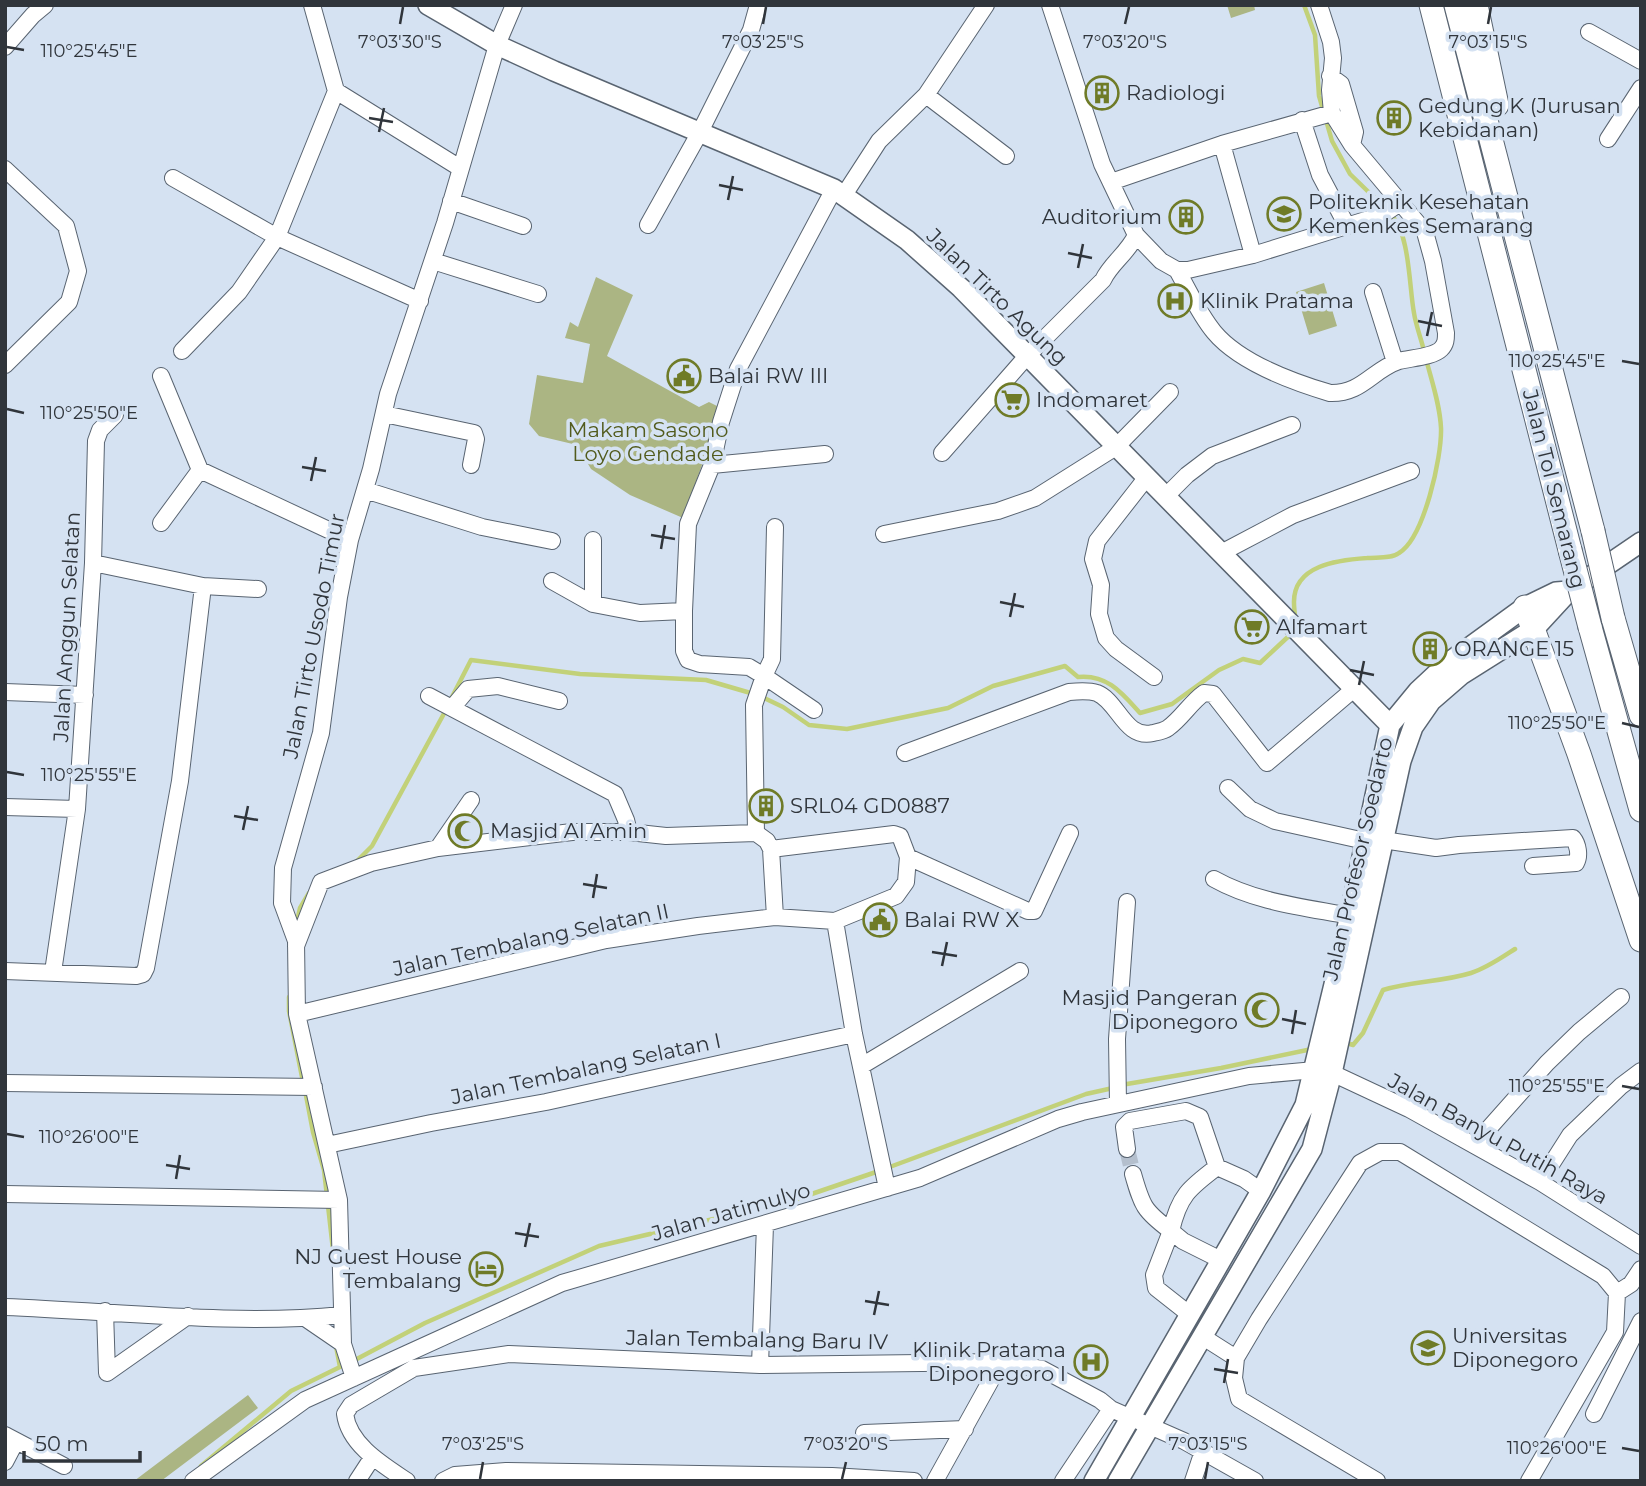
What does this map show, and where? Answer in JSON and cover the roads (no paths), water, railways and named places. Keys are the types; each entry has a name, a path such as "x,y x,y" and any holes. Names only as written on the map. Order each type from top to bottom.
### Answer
{"highway":[{"name":"Jalan Tol Semarang","path":"1431,5 1590,627 1641,810"},
{"name":"Jalan Tol Semarang","path":"1456,5 1561,405 1613,618 1641,715"},
{"path":"1476,5 1561,405"},
{"path":"1525,607 1579,754 1641,940"}],"main road":[{"name":"Jalan Tirto Agung","path":"428,5 497,45 839,192 907,240 936,265 1027,356 1391,725"},
{"path":"1569,591 1641,542"},
{"name":"Jalan Profesor Soedarto","path":"1094,1481 1261,1191 1299,1119 1327,1054 1374,840 1391,725 1418,691 1448,663 1525,607 1556,592 1569,591"},
{"name":"Jalan Profesor Soedarto","path":"1118,1481 1312,1149 1350,916 1413,727 1431,701 1461,675 1534,629 1569,591"}],"street":[{"path":"5,47 45,5"},
{"path":"183,351 239,292 277,237 336,91 312,5"},
{"name":"Jalan Tirto Usodo Timur","path":"294,938 282,903 283,868 321,733 339,597 350,540 388,394 421,301 497,45 514,5"},
{"path":"648,225 700,132 751,30 758,5"},
{"path":"814,710 759,691 749,667 700,664 688,660 684,651 684,611 688,524 712,465 721,422 738,369 839,192 879,141 926,95 986,5"},
{"path":"1050,5 1086,118 1111,182 1136,235 1152,255 1177,270 1203,317 1229,347 1248,359 1307,386 1341,394 1358,388 1395,362 1439,351 1445,345 1447,333 1425,232 1392,208 1352,145 1317,117"},
{"path":"1319,5 1331,42 1333,58 1317,117 1320,175 1347,226"},
{"path":"1589,32 1641,61"},
{"path":"1330,76 1340,85 1355,132 1352,145"},
{"path":"1608,139 1641,88"},
{"path":"336,91 460,168"},
{"path":"926,95 1006,156"},
{"path":"1111,182 1222,144 1317,117"},
{"path":"1222,144 1253,255"},
{"path":"5,365 69,302 78,271 66,226 6,172"},
{"path":"173,178 277,237 421,301"},
{"path":"451,201 523,226"},
{"path":"1177,270 1200,268 1253,255 1347,226 1392,208"},
{"path":"942,453 1027,356 1103,280 1136,235"},
{"path":"1103,280 1112,277 1130,260 1141,255 1152,255"},
{"path":"433,261 538,293"},
{"path":"1373,292 1395,362"},
{"path":"161,376 200,470 350,540"},
{"path":"884,534 998,511 1056,487 1116,447 1170,392"},
{"path":"384,414 474,433 476,439 471,465"},
{"name":"Jalan Anggun Selatan","path":"52,972 77,809 93,563 96,441 100,430 115,415"},
{"path":"1165,497 1187,475 1212,456 1292,425"},
{"path":"712,465 825,454"},
{"path":"161,523 200,470"},
{"path":"1221,553 1293,514 1411,471"},
{"path":"1147,477 1097,541 1093,559 1101,585 1099,614 1106,638 1116,649 1154,677"},
{"path":"365,490 482,527 552,541"},
{"path":"756,834 759,691 772,659 775,527"},
{"path":"593,540 593,604"},
{"path":"93,563 203,586 258,589"},
{"path":"552,581 593,604 640,613 684,611"},
{"path":"5,971 136,976 143,974 180,781 203,586"},
{"path":"452,708 468,689 498,685 559,701"},
{"path":"905,753 1069,692 1088,691 1099,694 1136,732 1148,734 1167,729 1205,693 1213,694 1267,763 1354,689"},
{"path":"5,692 85,695"},
{"path":"429,696 615,794 629,832"},
{"path":"1228,788 1250,809 1275,821 1374,840 1436,848 1573,838 1577,842 1576,863 1532,866"},
{"path":"438,848 471,800"},
{"path":"5,807 77,809"},
{"path":"350,1363 342,1315 339,1200 297,1014 294,938 321,882 371,863 438,848 572,832 629,832 666,836 756,834 767,841 771,849 775,917"},
{"path":"908,857 1028,911 1034,911 1070,833"},
{"path":"771,849 894,834 900,836 908,857 906,882 896,896 835,921 854,1034 863,1065 886,1185"},
{"path":"1214,878 1251,896 1350,916"},
{"path":"1117,1094 1127,902"},
{"name":"Jalan Tembalang Selatan II","path":"297,1014 606,940 775,917 835,921"},
{"path":"863,1065 1020,971"},
{"path":"1474,1145 1555,1055 1620,997"},
{"name":"Jalan Tembalang Selatan I","path":"327,1145 546,1102 854,1034"},
{"name":"Jalan Jatimulyo","path":"193,1481 305,1400 350,1363 562,1283 765,1225 886,1185 920,1178 1117,1094 1249,1076 1327,1054"},
{"name":"Jalan Banyu Putih Raya","path":"1327,1054 1409,1109 1540,1182 1641,1246"},
{"path":"1540,1182 1570,1135 1621,1086 1641,1071"},
{"path":"5,1083 314,1087"},
{"path":"1127,1149 1124,1127 1130,1121 1186,1111 1200,1117 1217,1167 1244,1179 1261,1191"},
{"path":"1377,1481 1239,1399 1234,1378 1236,1358 1360,1163 1380,1152 1400,1152 1603,1276 1617,1293 1615,1332 1529,1481"},
{"path":"1189,1314 1156,1288 1154,1275 1171,1231 1176,1209 1183,1197 1217,1167"},
{"path":"1133,1174 1140,1201 1148,1214 1183,1241 1221,1260"},
{"path":"5,1194 339,1200"},
{"path":"760,1365 765,1225"},
{"path":"1617,1293 1631,1284 1641,1269"},
{"path":"5,1307 188,1316 305,1318 342,1315"},
{"path":"105,1311 107,1373 188,1316"},
{"path":"305,1318 350,1363"},
{"path":"1594,1414 1641,1321"},
{"path":"1202,1337 1236,1358"},
{"name":"Jalan Tembalang Baru IV","path":"372,1458 346,1424 345,1414 351,1405 414,1368 509,1354 760,1365 1000,1362 1042,1368 1130,1418"},
{"path":"935,1481 1000,1362"},
{"path":"1063,1481 1111,1409"},
{"path":"1130,1418 1152,1425 1255,1481"},
{"path":"863,1433 965,1429"},
{"path":"5,1462 11,1438 64,1466"},
{"path":"1193,1481 1203,1451"},
{"path":"357,1481 372,1458 407,1481"},
{"path":"443,1481 455,1475 494,1472 569,1476 914,1481"}],"waterway":[{"path":"1304,5 1315,35 1319,96 1332,141 1350,174 1385,208"},
{"path":"1391,215 1402,234 1414,313 1424,351"},
{"path":"1295,619 1296,590 1301,580 1309,573 1331,563 1396,555 1408,545 1416,531 1430,496 1441,441 1439,411 1426,359"},
{"path":"762,697 783,707 809,725 847,729 948,708 993,686 1065,666 1078,677 1097,679 1113,686 1140,713 1172,704 1219,670 1243,659 1260,663 1291,634"},
{"path":"452,697 471,660 580,674 706,680 754,694"},
{"path":"356,862 372,846 447,708"},
{"path":"296,926 300,908 309,893"},
{"path":"1344,1042 1353,1045 1363,1033 1383,990 1471,973 1515,949"},
{"path":"289,997 289,1011 303,1082"},
{"path":"1121,1085 1312,1049"},
{"path":"887,1168 1086,1094 1113,1088"},
{"path":"305,1090 324,1170 333,1250"},
{"path":"353,1361 425,1323 599,1246 794,1200 879,1171"},
{"path":"336,1346 340,1367"},
{"path":"201,1466 291,1391 342,1366"}],"tunnel":[{"path":"1127,1149 1133,1174"}],"place":[{"name":"Radiologi","path":"1102,93"},
{"name":"Gedung K (Jurusan Kebidanan)","path":"1394,118"},
{"name":"Politeknik Kesehatan Kemenkes Semarang","path":"1284,214"},
{"name":"Auditorium","path":"1186,217"},
{"name":"Klinik Pratama","path":"1175,301"},
{"name":"Balai RW III","path":"684,376"},
{"name":"Indomaret","path":"1012,400"},
{"name":"Alfamart","path":"1252,627"},
{"name":"ORANGE 15","path":"1430,649"},
{"name":"SRL04 GD0887","path":"766,806"},
{"name":"Masjid Al Amin","path":"465,831"},
{"name":"Balai RW X","path":"880,920"},
{"name":"Masjid Pangeran Diponegoro","path":"1262,1010"},
{"name":"NJ Guest House Tembalang","path":"486,1269"},
{"name":"Universitas Diponegoro","path":"1428,1348"},
{"name":"Klinik Pratama Diponegoro I","path":"1091,1362"}],"park label":[{"name":"Makam Sasono Loyo Gendade","path":"648,442"}]}
